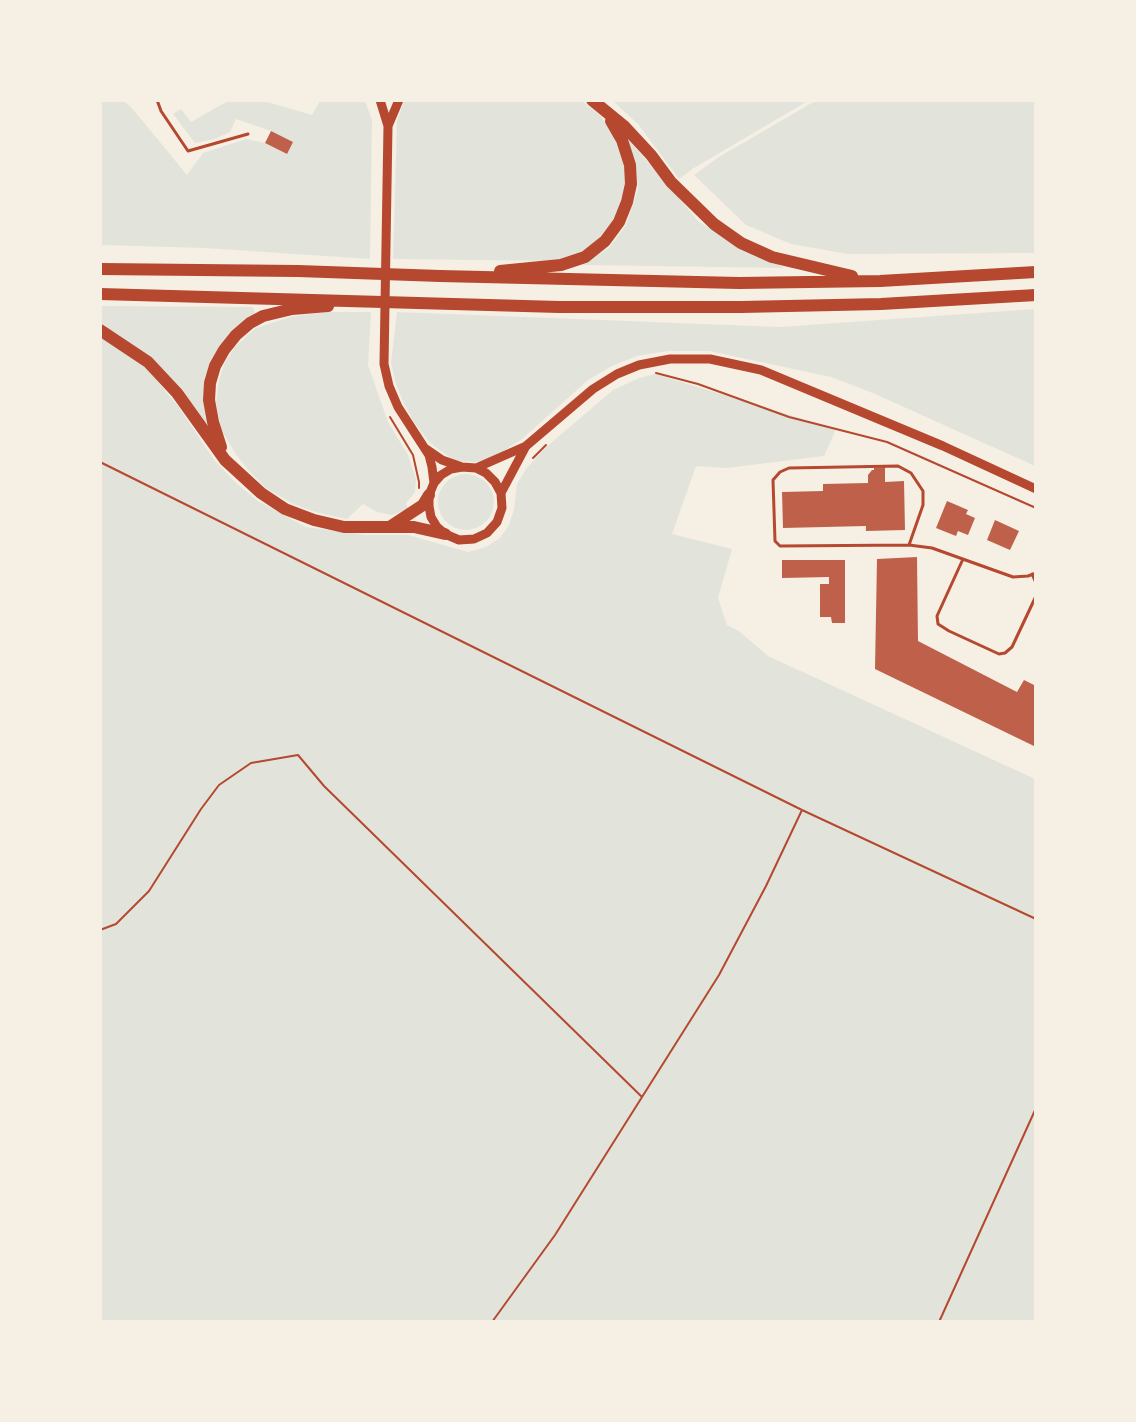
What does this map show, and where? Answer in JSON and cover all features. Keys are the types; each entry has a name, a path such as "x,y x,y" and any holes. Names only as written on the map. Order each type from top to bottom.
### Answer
{"highway":[{"path":"592,100 625,127 688,201 714,224 741,243 771,257 880,281"},
{"path":"440,276 561,266 585,257 605,241 619,222 631,184 630,165 622,140 604,110"},
{"path":"100,269 298,271 739,283 880,281 1035,272"},
{"path":"100,294 559,307 881,304 1035,295"},
{"path":"225,460 213,422 209,400 210,383 220,358 236,335 250,323 278,312 371,301"},
{"path":"100,330 148,362 177,393 225,460 261,493 285,509 314,520 344,527 392,526 418,528 445,534"},
{"path":"392,526 423,505 427,490"}],"main road":[{"path":"380,100 388,126 384,364 389,386 398,407 424,447 432,467 427,490 431,517 436,527 459,540 474,539 487,533 497,522 502,508 501,493 495,482 486,473 476,468 451,469 441,475 427,490"},
{"path":"388,126 399,100"},
{"path":"476,468 526,446 593,389 617,374 639,365 670,358 710,359 761,370 943,446 1035,489"},
{"path":"501,493 526,446"},
{"path":"424,447 442,460 462,467"}],"lane":[{"path":"157,100 161,111 188,151 248,134"},
{"path":"909,545 923,505 923,491 911,473 898,466 789,468 780,472 773,480 775,541 780,546 909,545 932,548 1013,577 1028,576 1034,573 1035,583"},
{"path":"963,559 937,616 938,624 949,631 999,654 1005,653 1012,647 1035,596"}],"path":[{"path":"654,372 698,384 789,417 887,442 1035,508"},
{"path":"388,413 413,455 419,482 427,490"},
{"path":"527,464 550,441"},
{"path":"100,462 802,810 1035,920"},
{"path":"100,930 116,924 149,891 219,785 251,763 298,755 324,786 642,1097"},
{"path":"492,1322 555,1235 719,975 766,886 802,810"},
{"path":"939,1322 1035,1108"}],"shaded area":[{"path":"101,101 124,101 187,175 203,153 246,139 265,143 286,154 292,142 271,131 236,119 230,132 215,139 195,143 173,114 181,109 191,122 228,101 264,101 312,115 320,101 365,101 372,120 370,259 204,248 101,245"},
{"path":"404,101 582,101 601,116 624,160 627,181 624,197 615,217 600,237 586,250 559,261 393,259 397,122"},
{"path":"613,101 808,101 679,179 638,124"},
{"path":"815,101 1035,101 1035,253 848,254 791,244 746,225 694,175 719,157"},
{"path":"628,139 699,222 741,248 785,268 582,265 609,248 626,225 638,189 636,169"},
{"path":"100,306 253,307 255,314 216,353 207,422 204,424 151,358 101,323"},
{"path":"1035,309 1035,466 875,394 831,377 709,351 668,351 637,356 612,366 588,380 522,439 497,455 477,462 455,461 430,443 414,422 396,384 391,363 397,312 780,327"},
{"path":"328,312 371,312 368,365 388,422 408,455 416,479 415,492 406,503 408,509 392,515 377,512 363,504 347,519 293,504 266,488 249,471 221,429 216,403 219,380 225,362 235,347 256,328 290,317"},
{"path":"100,336 148,370 178,406 215,461 258,501 306,527 366,535 408,535 468,552 486,547 500,538 509,525 514,510 517,484 526,469 545,448 613,390 639,378 655,374 836,429 824,456 726,468 696,466 672,534 732,549 718,598 727,625 739,631 768,656 1035,779 1035,1321 101,1321"},
{"path":"466,474 477,476 486,482 492,491 494,502 492,513 486,522 477,528 466,530 455,528 446,522 440,513 438,502 440,491 446,482 455,476"}],"building":[{"path":"271,131 293,142 287,154 265,143"},
{"path":"885,467 885,482 904,481 905,530 866,531 866,526 783,528 782,492 823,491 823,484 868,483 868,475 874,468"},
{"path":"947,501 968,510 966,514 975,518 968,535 958,531 956,536 936,528"},
{"path":"995,520 1019,531 1010,550 987,540"},
{"path":"917,557 918,641 1017,692 1024,680 1036,686 1036,747 875,669 877,559"},
{"path":"782,560 845,560 845,623 832,623 831,617 820,617 820,584 829,584 829,577 782,578"}]}
